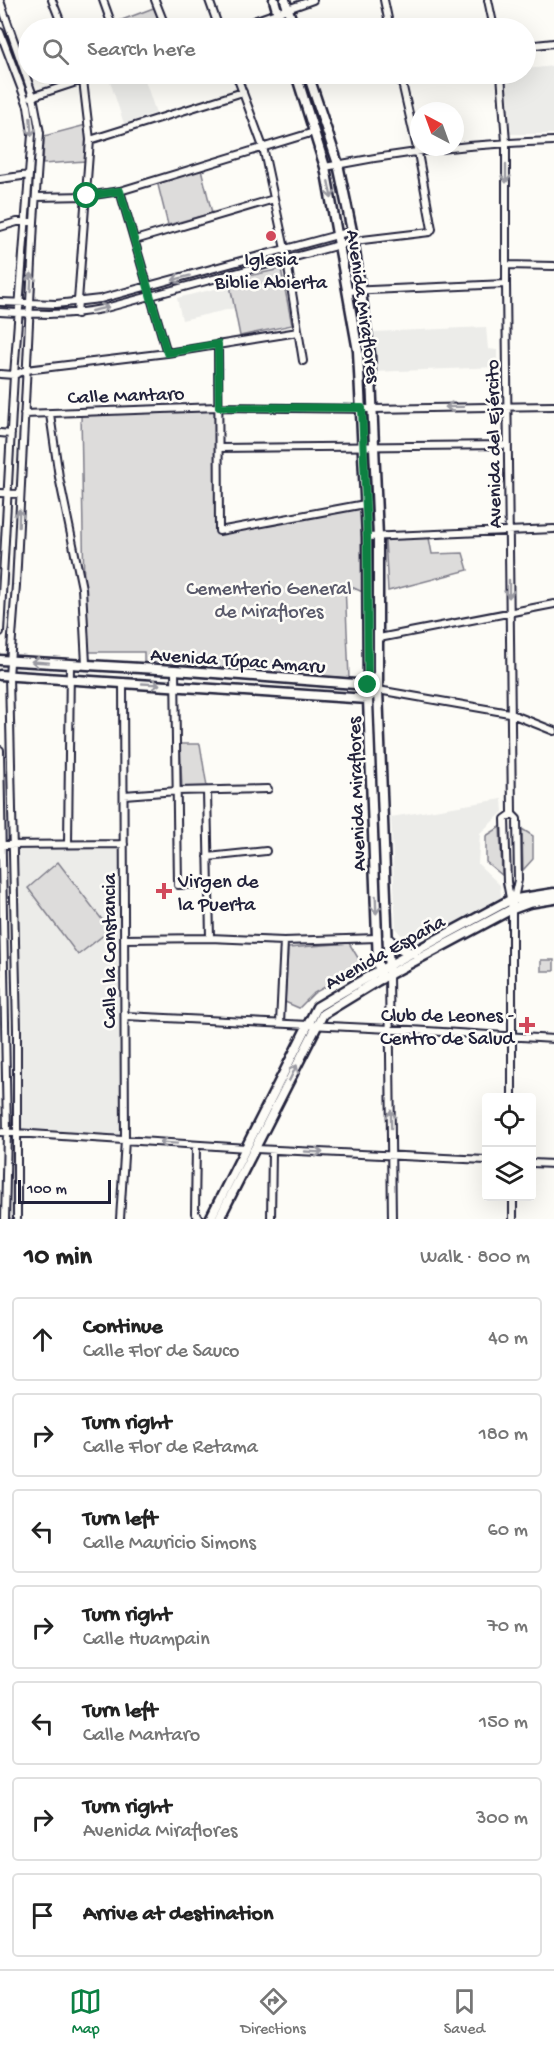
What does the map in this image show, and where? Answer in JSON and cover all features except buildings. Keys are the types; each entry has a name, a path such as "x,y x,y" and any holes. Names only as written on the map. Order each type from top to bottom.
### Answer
{"main road":[{"path":"274,0 279,18"},
{"path":"285,0 291,18"},
{"name":"Avenida Miraflores","path":"299,84 325,167 358,351 367,537 371,779 384,973"},
{"name":"Avenida Miraflores","path":"311,84 338,165 354,241 370,354 378,537 382,937"},
{"path":"367,594 377,593"},
{"name":"Avenida Túpac Amaru","path":"0,660 308,680 368,685 378,690"},
{"name":"Avenida Túpac Amaru","path":"4,675 368,699"},
{"path":"307,696 308,680"},
{"path":"368,699 378,690"},
{"path":"371,779 382,778"},
{"name":"Avenida España","path":"210,1219 326,1011 414,953 512,903 554,892"},
{"name":"Avenida España","path":"219,1219 313,1012 320,1005 512,903 554,899"},
{"path":"382,937 398,948 414,953"}],"street":[{"path":"52,0 59,18"},
{"path":"103,0 109,18"},
{"path":"155,0 162,18"},
{"path":"209,0 215,18"},
{"path":"265,18 313,0"},
{"path":"384,0 388,18"},
{"path":"488,0 492,18"},
{"path":"1,4 18,53"},
{"path":"0,32 18,79"},
{"path":"536,45 554,44"},
{"path":"0,632 4,493 11,434 32,134 29,112 20,84"},
{"path":"16,1219 17,1030 4,675 11,660 16,585 40,133 29,84"},
{"path":"26,100 64,84"},
{"path":"77,314 90,140 83,84"},
{"path":"240,84 263,147 285,249 303,361"},
{"path":"402,84 410,118"},
{"name":"Avenida del Ejército","path":"502,84 506,142 510,531 509,713 512,814 517,819 518,880 512,903"},
{"path":"90,140 243,92"},
{"path":"36,197 87,196 120,191 314,132"},
{"path":"464,147 506,142 554,141"},
{"path":"325,167 410,154"},
{"path":"0,312 77,314 354,241 430,232 432,229 419,156"},
{"path":"0,179 29,175"},
{"path":"120,191 167,353"},
{"path":"135,240 274,199"},
{"path":"0,227 16,222 34,222"},
{"path":"0,302 78,303 148,287 352,231"},
{"path":"506,265 554,266"},
{"path":"348,291 506,284"},
{"path":"0,375 14,375 26,370 167,353 298,332"},
{"path":"218,344 219,531 365,504"},
{"name":"Calle Mantaro","path":"24,414 219,407 372,409 554,406"},
{"path":"50,414 59,477 82,588 86,664"},
{"path":"0,433 11,434"},
{"path":"219,448 508,446"},
{"path":"4,493 20,494"},
{"path":"367,537 554,529"},
{"path":"3,584 16,585"},
{"path":"379,638 554,604"},
{"path":"68,844 70,664"},
{"path":"175,670 178,885 209,884"},
{"name":"Calle la Constancia","path":"120,1219 125,1140 123,682"},
{"path":"378,690 509,713 554,731"},
{"path":"0,750 5,1030 5,1219"},
{"path":"124,795 268,789"},
{"path":"207,791 210,938"},
{"name":"Avenida del Ejército","path":"512,814 504,819 507,882 512,903"},
{"path":"2,845 124,844"},
{"path":"208,857 266,851"},
{"path":"512,903 512,1093"},
{"path":"2,938 14,937"},
{"path":"124,939 210,938 284,941 382,937"},
{"path":"280,1023 284,941"},
{"path":"2,949 14,949"},
{"path":"384,973 390,1029 392,1219"},
{"path":"125,1016 390,1029 554,1040"},
{"path":"5,1030 17,1030"},
{"path":"4,1132 251,1149 482,1160"},
{"path":"196,1145 195,1213 200,1219"},
{"path":"271,1219 272,1150"},
{"path":"536,1163 554,1164"},
{"path":"513,1201 513,1219"}],"shaded area":[{"path":"554,66 554,134 510,134 507,84 536,84 536,68"},
{"path":"111,84 146,84 156,113 124,124"},
{"path":"231,285 235,308 182,320 177,298"},
{"path":"486,327 488,349 497,350 497,367 374,372 373,332"},
{"path":"502,799 503,812 480,833 478,864 500,885 501,897 411,946 396,929 391,817"},
{"path":"124,844 125,1140 19,1131 13,845"}],"green space":[{"path":"156,7 160,18 127,18"},
{"path":"86,125 85,161 43,164 44,136"},
{"path":"201,169 212,213 168,225 157,181"},
{"path":"281,269 292,325 240,336 229,280"},
{"name":"Cementerio General de Miraflores","path":"218,407 219,530 365,504 367,594 345,584 349,678 144,668 144,652 85,652 81,412"},
{"path":"429,538 432,554 463,553 468,570 388,591 385,539"},
{"path":"180,744 200,744 207,787 182,788"},
{"path":"500,827 502,875 486,862 486,836"},
{"path":"522,829 533,836 533,859 523,870"},
{"path":"58,862 110,930 78,955 28,888"},
{"path":"349,943 363,966 314,993 299,1008 285,1002 288,948"},
{"path":"541,960 554,960 554,971 541,971"},
{"path":"10,1139 16,1140 14,1219 9,1219"}],"place":[{"name":"Iglesia Biblie Abierta","path":"271,236"},
{"name":"Virgen de la Puerta","path":"164,891"},
{"name":"Club de Leones - Centro de Salud","path":"527,1025"}],"route":[{"path":"87,196 120,191 167,353 218,344 219,407 362,408 367,537 368,685"}]}
